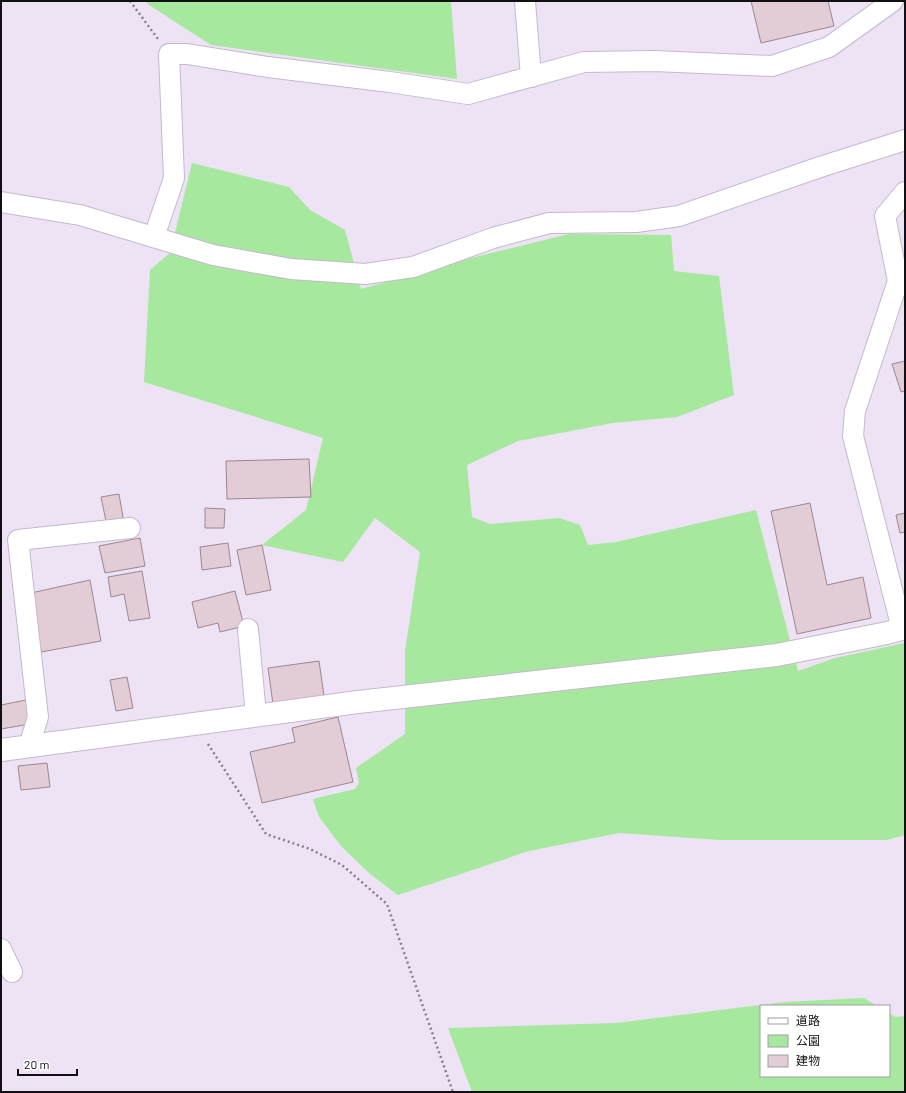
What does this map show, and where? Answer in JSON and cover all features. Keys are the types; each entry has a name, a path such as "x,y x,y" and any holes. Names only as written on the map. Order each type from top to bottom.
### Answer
{"street":[{"path":"525,1 531,77"},
{"path":"154,237 174,178 169,54 187,54 268,67 390,82 468,94 584,62 654,61 772,66 829,47 893,1"},
{"path":"1,202 80,215 213,255 291,269 365,274 413,267 492,238 549,223 636,222 679,216 820,167 905,140"},
{"path":"1,750 358,702 777,655 903,628 853,436 855,411 898,281 885,216 905,192"},
{"path":"29,746 38,716 18,540 130,528"},
{"path":"248,630 256,715"},
{"path":"1,949 12,972"}],"path":[{"path":"130,1 169,54"},
{"path":"195,723 266,834 310,850 342,865 387,904 453,1092"}],"green space":[{"path":"146,1 451,1 457,79 211,45 149,5"},
{"path":"192,163 289,187 310,210 345,230 361,289 467,259 569,234 671,235 674,271 719,276 734,395 677,417 613,423 518,441 467,465 472,517 490,524 559,518 580,525 588,545 616,542 756,510 798,671 835,658 905,643 905,835 887,840 720,840 619,833 529,851 398,895 370,874 341,846 319,817 313,799 355,789 359,783 356,768 405,734 405,651 420,552 375,518 343,562 262,545 306,510 323,438 144,382 150,270 170,253"},
{"path":"864,998 875,1005 761,1005 785,1002"},
{"path":"760,1005 760,1077 890,1077 890,1014 895,1017 905,1016 905,1092 472,1092 448,1028 616,1023"}],"building":[{"path":"751,1 828,1 834,26 761,43"},
{"path":"905,361 905,391 901,392 892,364"},
{"path":"309,459 311,497 227,499 226,461"},
{"path":"119,494 124,523 107,526 101,497"},
{"path":"810,503 827,585 863,577 871,618 797,634 771,511"},
{"path":"205,508 225,509 224,528 205,528"},
{"path":"905,513 905,532 900,533 896,515"},
{"path":"140,538 145,566 105,573 99,546"},
{"path":"228,543 231,566 202,570 200,547"},
{"path":"262,545 271,590 246,595 237,550"},
{"path":"142,571 150,618 129,621 124,594 111,597 108,577"},
{"path":"90,580 101,641 41,652 31,593"},
{"path":"235,591 244,626 220,632 218,623 198,628 192,602"},
{"path":"319,661 324,696 273,704 268,668"},
{"path":"127,677 133,708 116,711 110,680"},
{"path":"26,700 30,724 1,729 1,705"},
{"path":"338,717 353,782 262,803 250,752 295,742 292,728"},
{"path":"47,763 50,787 21,790 18,766"}]}
